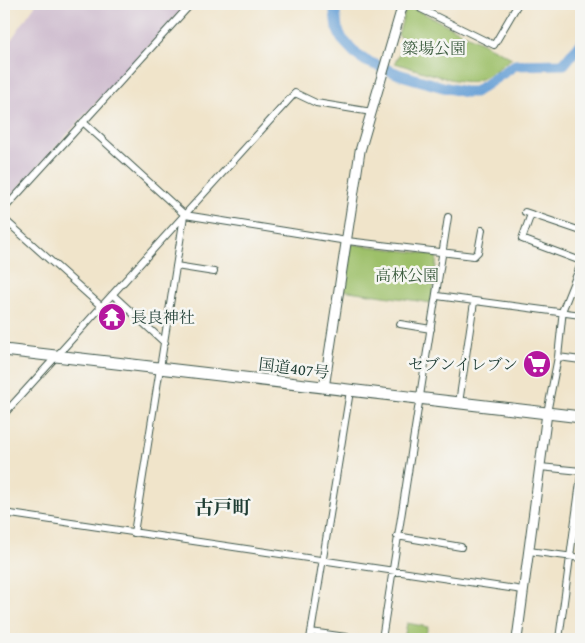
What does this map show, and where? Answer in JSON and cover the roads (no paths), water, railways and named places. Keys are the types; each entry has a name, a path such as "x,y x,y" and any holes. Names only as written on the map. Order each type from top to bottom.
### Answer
{"highway":[{"name":"国道407号","path":"4,350 581,417"}],"street":[{"path":"4,209 191,4"},
{"path":"324,388 348,241 360,151 403,4"},
{"path":"424,4 421,9 494,45 518,4"},
{"path":"4,414 295,93 316,103 372,112"},
{"path":"83,122 185,215 348,241 474,256 478,252 482,230"},
{"path":"517,639 547,413 558,357 563,313 581,263 522,239 528,213 581,231"},
{"path":"134,533 185,215"},
{"path":"382,639 397,536 444,253 448,216"},
{"path":"4,218 102,307"},
{"path":"176,266 214,272"},
{"path":"113,295 165,343"},
{"path":"437,296 581,315"},
{"path":"459,403 474,302"},
{"path":"400,324 431,329"},
{"path":"558,357 581,360"},
{"path":"310,639 350,391"},
{"path":"540,467 581,473 559,639"},
{"path":"4,513 523,590"},
{"path":"397,536 461,546"},
{"path":"529,551 581,558"},
{"path":"312,632 360,639"}],"waterway":[{"path":"334,4 337,28 342,39 357,55 366,61 401,75 465,92 475,92 515,65 564,64 581,43"}],"place":[{"name":"長良神社","path":"112,317"},
{"name":"セブンイレブン","path":"537,364"}],"district":[{"name":"古戸町","path":"223,507"}],"park label":[{"name":"簗場公園","path":"434,48"},
{"name":"高林公園","path":"407,275"}]}
